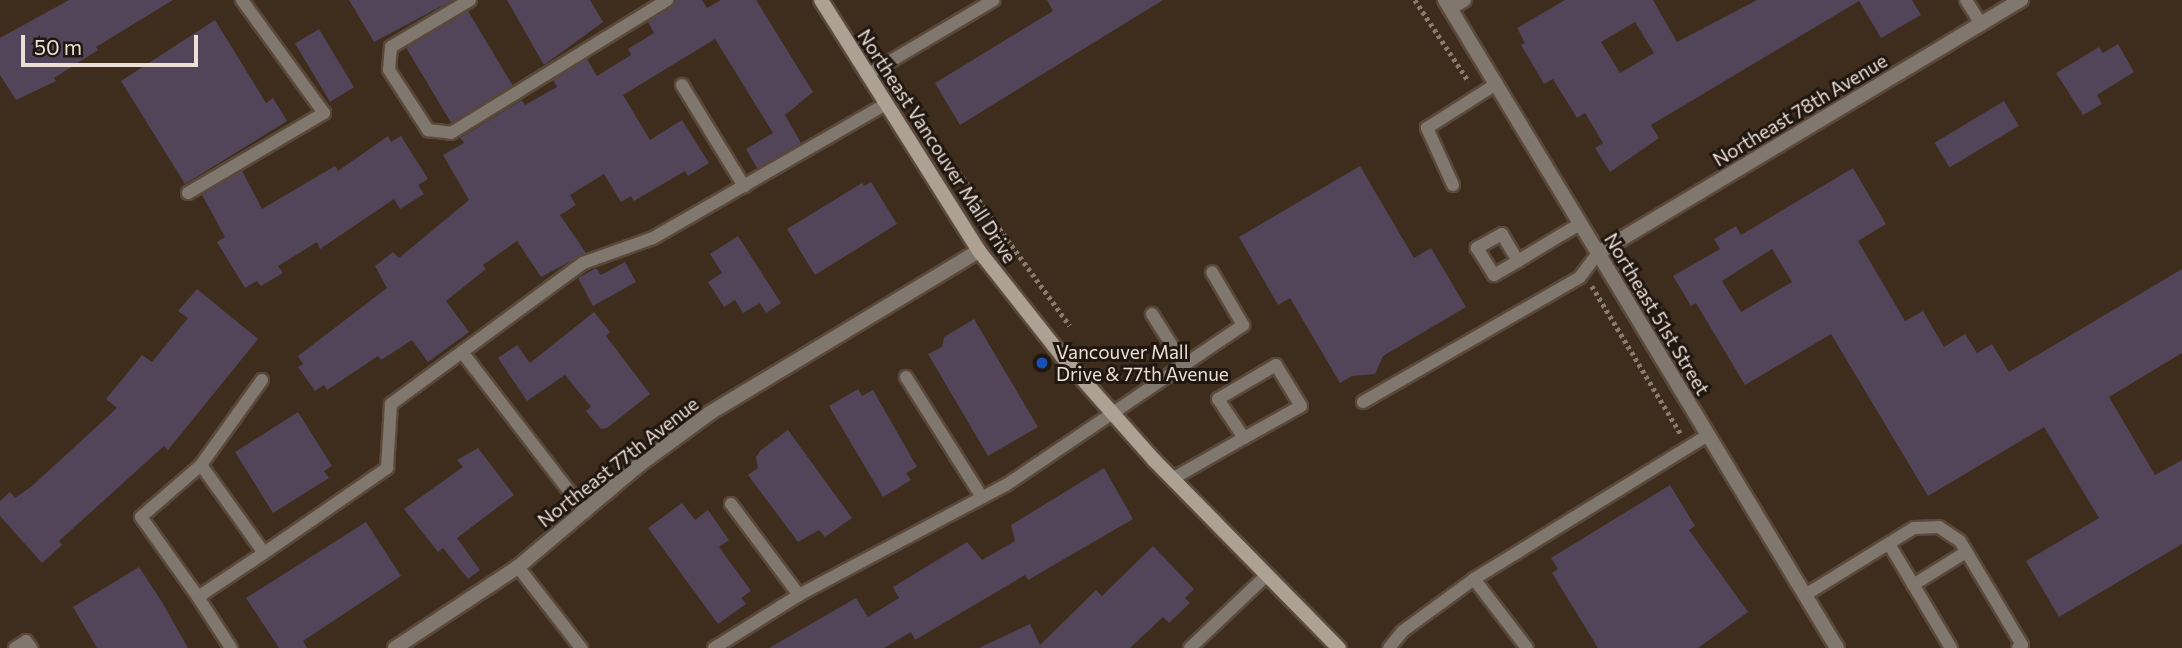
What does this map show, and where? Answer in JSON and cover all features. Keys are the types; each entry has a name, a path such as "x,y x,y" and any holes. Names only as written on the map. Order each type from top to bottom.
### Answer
{"main road":[{"name":"Northeast Vancouver Mall Drive","path":"821,0 979,251 1111,412 1172,479 1339,648"}],"street":[{"path":"1447,4 1464,0"},
{"name":"Northeast 78th Avenue","path":"1598,253 2021,0"},
{"name":"Northeast 51st Street","path":"1447,4 1837,648"},
{"name":"Northeast 77th Avenue","path":"395,648 518,566 710,412 979,251"}],"lane":[{"path":"188,193 324,113 242,0"},
{"path":"470,0 391,47 389,70 428,131 451,133 667,0"},
{"path":"867,75 994,0"},
{"path":"1966,0 1981,24"},
{"path":"1453,186 1427,128 1496,84"},
{"path":"682,85 744,186"},
{"path":"198,597 387,468 391,404 583,263 653,238 886,104"},
{"path":"1518,261 1580,224"},
{"path":"1363,402 1583,272 1598,253"},
{"path":"714,648 799,595 982,497 1075,441 1111,412 1243,325 1212,272"},
{"path":"1152,314 1183,363"},
{"path":"462,352 585,512"},
{"path":"1172,479 1301,406 1276,365 1218,399 1244,438"},
{"path":"906,377 982,497"},
{"path":"231,648 141,517 201,465 262,380"},
{"path":"1389,648 1403,631 1474,579 1708,435"},
{"path":"201,465 264,553"},
{"path":"731,504 799,595"},
{"path":"1805,595 1914,528 1939,527 1960,541 2022,645 2018,648"},
{"path":"1889,544 1951,648"},
{"path":"1913,584 1966,552"},
{"path":"518,566 581,648"},
{"path":"1190,648 1267,575"},
{"path":"1474,579 1527,648"},
{"path":"15,648 26,641 31,648"}],"path":[{"path":"1415,0 1473,88"},
{"path":"942,149 1070,326"},
{"path":"1583,272 1682,437"}],"building":[{"path":"69,0 173,0 96,47 98,50 54,78 56,81 16,100 0,75 0,38"},
{"path":"349,0 453,0 374,42"},
{"path":"507,0 590,0 603,22 544,65"},
{"path":"676,0 702,0 707,8 721,0 756,0 813,92 785,115 801,143 757,168 746,149 773,133 715,39 623,95 650,140 682,120 709,163 688,176 685,171 634,201 631,196 621,202 604,174 570,195 576,205 560,215 586,253 541,277 517,241 483,265 486,269 446,301 469,332 428,362 412,340 381,360 378,356 327,390 324,385 315,391 298,367 303,364 298,356 387,288 375,266 393,252 399,258 469,200 443,155 464,143 460,138 522,100 525,105 557,87 553,80 587,59 597,76 631,55 628,49 654,33 648,22"},
{"path":"1047,0 1163,0 960,125 935,83 1053,11"},
{"path":"1565,0 1653,0 1677,42 1757,0 1912,0 1921,15 1881,38 1859,1 1651,125 1659,138 1610,172 1595,148 1603,143 1585,113 1577,118 1553,79 1544,84 1521,45 1525,43 1517,28","holes":["1635,22 1654,53 1620,73 1601,42"]},
{"path":"468,11 513,86 451,123 406,48"},
{"path":"215,20 266,103 273,98 287,121 185,184 121,81"},
{"path":"319,29 354,87 330,102 295,43"},
{"path":"2118,44 2134,72 2097,95 2102,104 2083,115 2056,73 2099,47 2103,53"},
{"path":"2004,101 2019,126 1950,168 1935,143"},
{"path":"388,136 391,142 401,136 428,179 418,185 424,194 400,209 394,199 320,249 317,242 278,266 283,273 261,286 257,281 245,288 217,242 225,237 202,195 242,171 262,209 335,166 338,171"},
{"path":"1360,166 1414,258 1431,248 1466,307 1383,356 1375,374 1352,376 1340,383 1290,298 1278,305 1239,237"},
{"path":"1853,168 1886,224 1858,241 1905,321 1923,311 1944,347 1965,334 1977,353 1992,344 2009,372 2182,269 2182,353 2109,397 2155,475 2182,460 2182,544 2059,617 2026,561 2099,518 2044,427 1928,496 1831,334 1745,385 1696,303 1691,306 1673,276 1720,249 1714,239 1736,226 1741,235","holes":["1772,249 1792,282 1741,312 1722,281"]},
{"path":"871,182 897,224 815,275 787,229 862,183 864,186"},
{"path":"738,236 781,303 766,313 760,303 743,313 735,300 724,307 708,282 722,273 710,254"},
{"path":"625,262 636,282 593,306 578,278 596,268 601,275"},
{"path":"197,289 258,339 168,450 164,446 59,541 62,545 42,563 0,516 0,501 10,492 15,498 32,486 117,408 106,399 142,355 152,362 188,318 178,311"},
{"path":"594,312 610,332 606,336 650,394 607,428 601,429 586,411 591,407 565,375 527,401 498,358 517,345 530,363"},
{"path":"974,319 1038,427 988,456 928,354 942,347 944,337"},
{"path":"858,389 862,396 873,390 917,467 906,473 911,480 883,497 829,406"},
{"path":"298,412 332,466 324,471 329,478 273,513 235,452"},
{"path":"788,430 852,518 825,537 819,530 798,542 748,475 758,468 756,457 761,450"},
{"path":"478,448 514,495 457,538 480,570 468,579 443,548 438,552 404,509 463,467 457,460"},
{"path":"1104,468 1133,519 1028,580 1025,575 915,640 911,632 884,648 769,648 856,598 868,617 899,598 893,587 967,542 982,560 1015,541 1011,525"},
{"path":"1670,485 1695,526 1689,530 1748,612 1698,648 1598,648 1552,573 1558,569 1551,558"},
{"path":"682,503 695,520 708,510 729,540 719,547 751,591 741,598 746,604 718,624 648,528"},
{"path":"366,522 401,576 303,641 307,648 279,648 246,598"},
{"path":"1153,546 1194,589 1185,598 1190,603 1169,623 1163,617 1130,648 979,648 1030,624 1040,645 1096,590 1102,596"},
{"path":"139,567 188,648 97,648 73,607"}],"place":[{"name":"Vancouver Mall Drive & 77th Avenue","path":"1042,363"}]}
